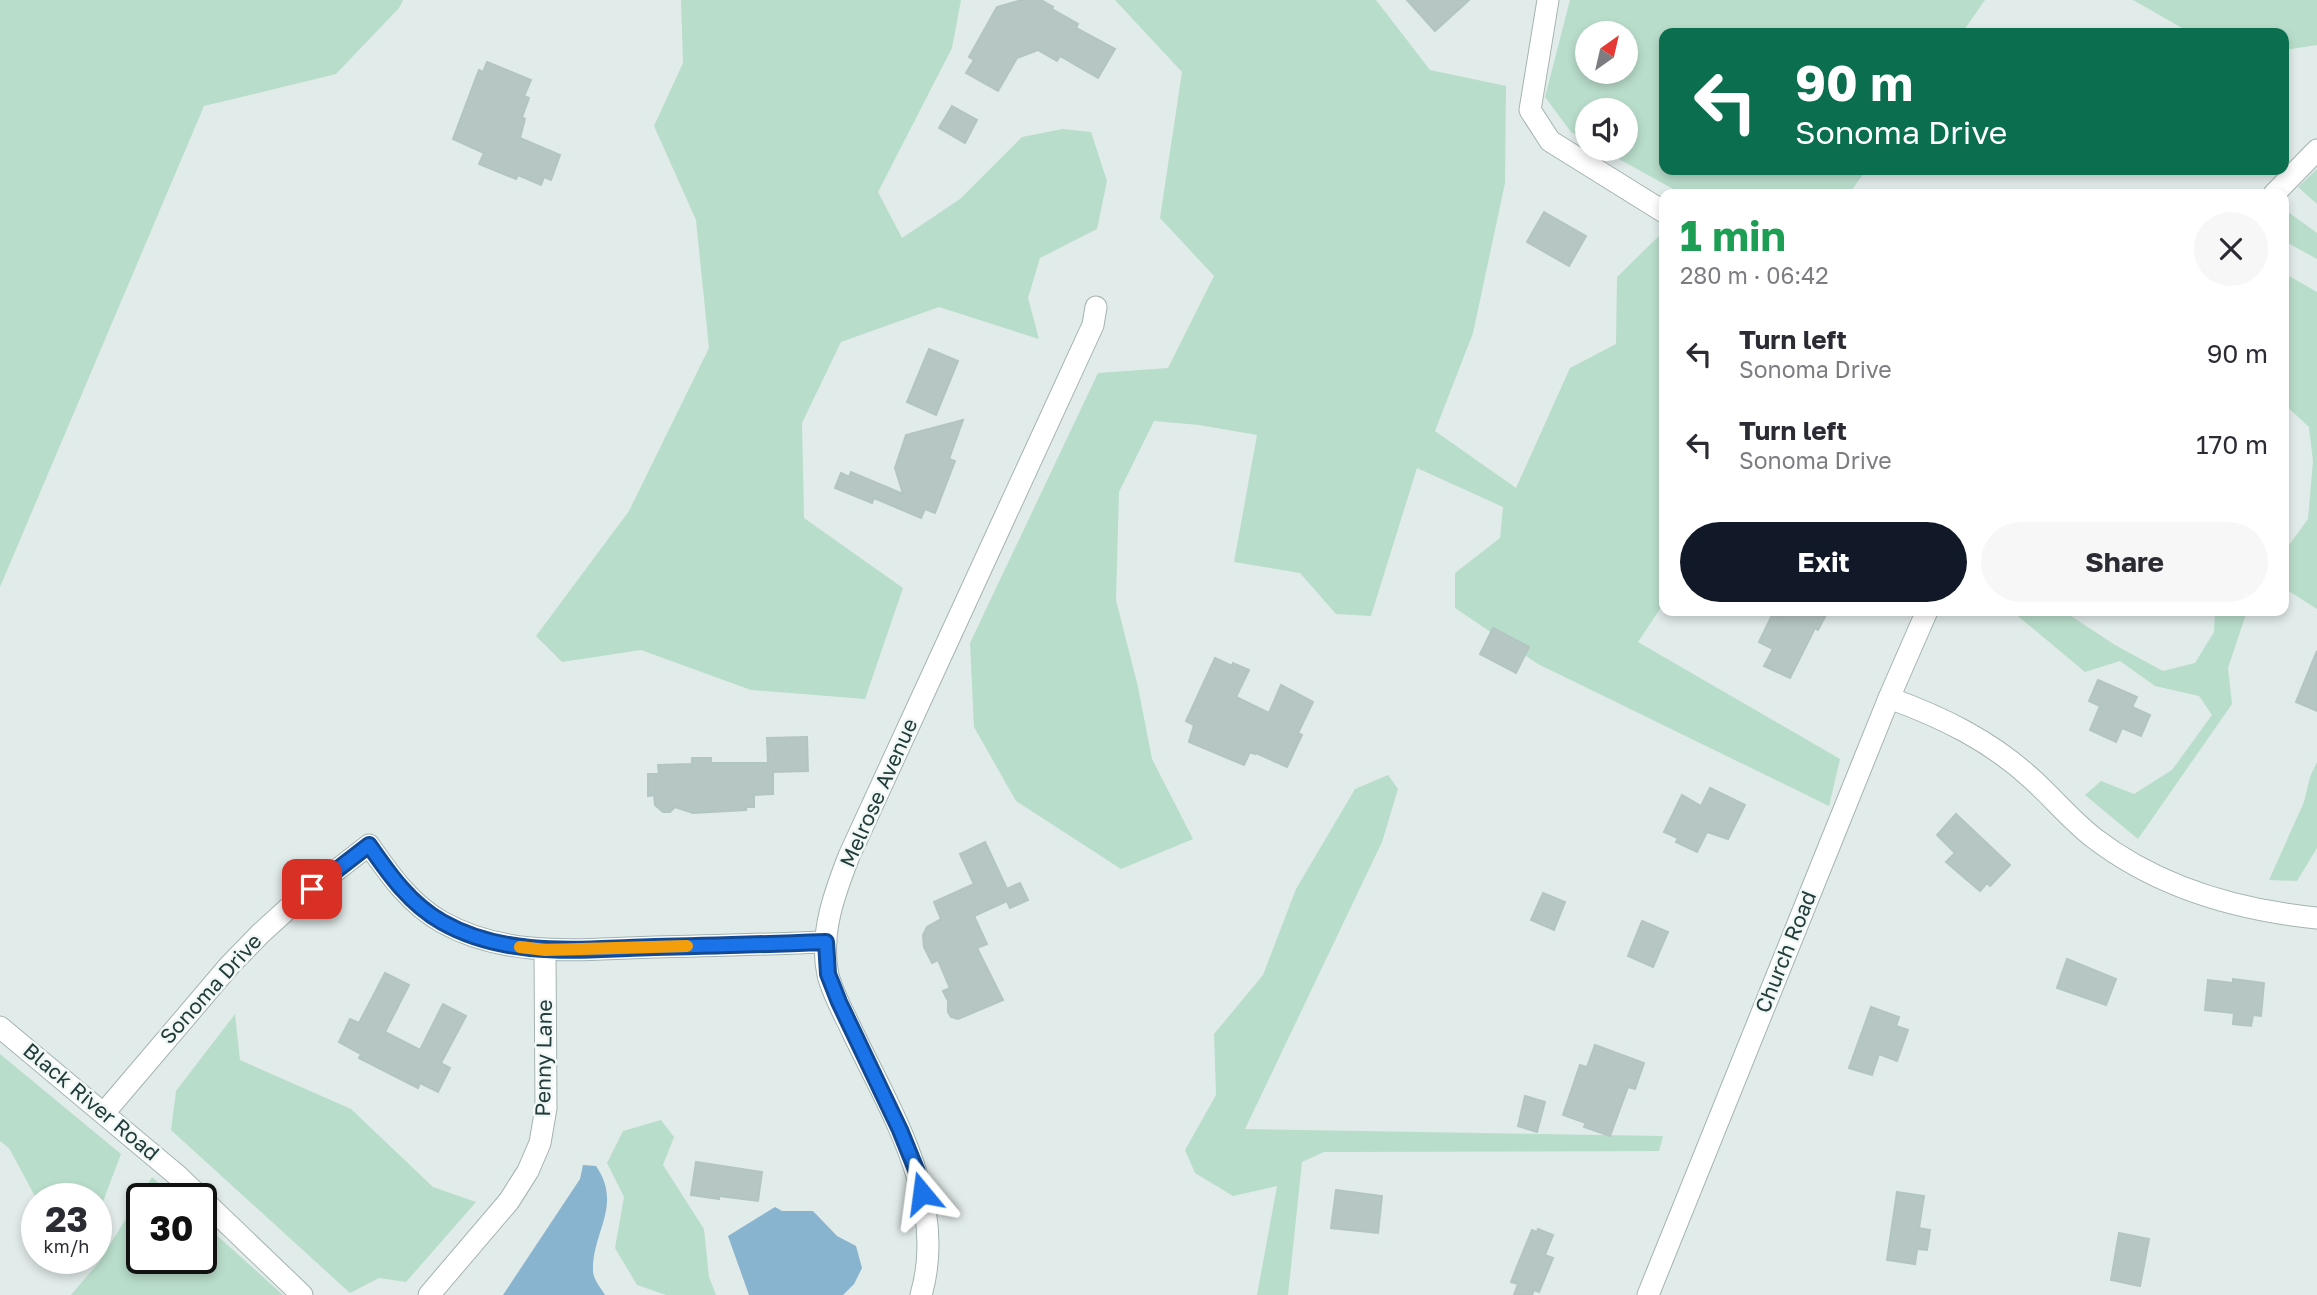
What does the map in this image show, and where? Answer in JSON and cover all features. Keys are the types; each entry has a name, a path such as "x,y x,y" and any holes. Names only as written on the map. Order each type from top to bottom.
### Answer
{"street":[{"path":"1548,0 1530,110 1550,141 1659,209"},
{"path":"2279,189 2317,150"},
{"name":"Melrose Avenue","path":"921,1295 928,1251 926,1213 917,1172 828,974 826,942 829,915 849,856 1093,325 1096,307"},
{"name":"Church Road","path":"1648,1295 1889,698 1925,616"},
{"path":"1889,698 1952,723 1981,740 2032,778 2092,836 2118,855 2162,880 2200,895 2264,911 2317,918"},
{"name":"Sonoma Drive","path":"104,1114 229,966 260,934 293,904 369,845 391,878 439,920 466,934 498,944 545,950 826,942"},
{"name":"Penny Lane","path":"429,1295 509,1201 528,1171 540,1143 546,1108 545,950"},
{"name":"Black River Road","path":"0,1027 178,1176 302,1295"}],"green space":[{"path":"0,0 403,0 399,8 336,74 204,106 0,587"},
{"path":"681,0 961,0 952,48 878,192 902,238 960,199 1022,137 1063,129 1091,132 1107,181 1097,229 1040,258 1028,298 1039,339 939,307 841,342 802,423 804,518 903,588 865,699 751,690 641,650 562,662 536,636 629,511 709,348 696,220 654,126 683,63"},
{"path":"1115,0 1376,0 1430,70 1506,86 1505,183 1473,333 1435,431 1516,488 1570,368 1616,344 1617,277 1659,236 1659,610 1638,642 1840,759 1829,806 1538,664 1455,608 1455,573 1500,538 1503,507 1417,468 1371,616 1336,614 1300,573 1234,562 1257,435 1154,421 1119,492 1116,600 1138,687 1152,759 1193,839 1121,869 1016,801 974,727 970,643 1098,373 1168,368 1214,276 1160,218 1182,72"},
{"path":"1570,0 1985,0 1965,28 1659,28 1659,175 1862,175 1853,189 1673,189 1623,161 1638,161 1638,98 1575,98 1575,134 1545,97"},
{"path":"2133,0 2317,0 2317,45 2289,49 2289,28 2182,28"},
{"path":"2317,169 2317,204 2298,187"},
{"path":"2289,213 2317,233 2317,259 2289,244"},
{"path":"2289,276 2317,292 2317,609 2289,591 2289,545 2308,519 2313,461 2309,427 2289,409"},
{"path":"2018,616 2071,616 2115,645 2163,671 2195,663 2214,632 2215,616 2245,616 2228,668 2232,704 2138,839 2085,795 2101,781 2134,794 2172,770 2212,715 2199,696 2155,686 2120,661 2085,672"},
{"path":"2317,762 2317,848 2297,881 2269,880 2304,802"},
{"path":"1388,775 1398,789 1382,842 1245,1129 1663,1136 1659,1151 1324,1152 1302,1162 1288,1295 1257,1295 1277,1186 1233,1196 1195,1173 1185,1150 1216,1095 1214,1034 1263,975 1296,889 1355,789"},
{"path":"235,1014 240,1060 351,1109 433,1187 476,1202 406,1282 379,1278 350,1293 171,1130 176,1091"},
{"path":"0,1054 121,1154 110,1183 28,1183 9,1148 0,1141"},
{"path":"661,1120 674,1137 663,1165 704,1229 709,1277 716,1295 666,1295 637,1285 615,1248 624,1197 607,1163 623,1131"},
{"path":"152,1177 159,1183 148,1183"},
{"path":"126,1219 126,1274 217,1274 217,1235 283,1295 71,1295 89,1274 112,1274 112,1241"}],"water":[{"path":"583,1165 596,1166 604,1180 607,1193 607,1206 593,1271 605,1295 503,1295 580,1179"},
{"path":"775,1207 782,1211 813,1211 837,1236 856,1246 862,1268 854,1284 843,1295 749,1295 728,1236"}],"building":[{"path":"1022,0 1041,0 1078,24 1076,28 1115,49 1098,78 1060,56 1057,61 1038,50 1017,58 998,91 966,73 974,60 969,57 997,7"},
{"path":"1407,0 1469,0 1435,31"},
{"path":"487,62 531,80 524,96 529,98 522,117 525,119 520,138 560,155 551,180 544,177 541,185 518,175 516,179 479,164 484,153 453,139 479,70 483,72"},
{"path":"952,106 977,120 965,143 939,128"},
{"path":"1544,212 1586,236 1569,266 1527,242"},
{"path":"929,349 958,361 936,415 907,402"},
{"path":"963,420 949,459 955,461 935,513 925,509 921,518 874,498 872,503 835,488 841,473 849,477 851,472 903,494 895,468 906,435"},
{"path":"1772,616 1825,616 1818,630 1815,628 1790,678 1764,666 1773,649 1759,642"},
{"path":"1493,628 1529,647 1516,673 1480,654"},
{"path":"2317,651 2317,711 2296,702"},
{"path":"1215,658 1249,670 1236,697 1269,713 1281,685 1313,702 1298,733 1302,735 1287,767 1250,752 1244,765 1189,742 1194,725 1186,721"},
{"path":"2098,680 2137,697 2132,707 2150,715 2141,736 2122,728 2116,742 2090,730 2100,706 2089,701"},
{"path":"807,737 808,771 773,772 773,794 754,795 754,807 746,807 746,810 693,813 675,807 670,812 663,812 655,805 654,795 648,796 648,774 659,774 658,765 692,764 692,758 711,758 711,763 768,763 767,738"},
{"path":"1710,788 1745,805 1728,839 1707,832 1697,852 1676,842 1678,838 1664,832 1682,795 1701,806"},
{"path":"1956,814 2010,865 1990,886 1987,883 1980,891 1946,862 1955,853 1937,835"},
{"path":"985,842 1007,889 1020,883 1028,900 1010,908 1007,901 974,916 987,944 977,948 1003,1000 958,1019 951,1017 948,1012 948,1001 943,991 950,988 938,960 932,963 924,947 923,935 927,927 941,919 934,902 974,884 960,854"},
{"path":"1543,893 1565,902 1554,930 1531,920"},
{"path":"1642,921 1668,932 1653,967 1628,956"},
{"path":"2067,959 2116,979 2106,1005 2057,988"},
{"path":"385,973 409,985 385,1032 420,1050 443,1004 466,1016 441,1063 450,1068 438,1092 420,1083 418,1088 359,1058 361,1054 339,1042 350,1019 359,1023"},
{"path":"2233,979 2264,983 2261,1016 2253,1015 2251,1026 2233,1024 2234,1013 2205,1010 2208,980 2233,983"},
{"path":"1871,1007 1899,1017 1896,1026 1908,1030 1897,1061 1879,1054 1872,1075 1849,1068"},
{"path":"1595,1045 1644,1063 1635,1089 1628,1087 1610,1136 1584,1127 1586,1123 1563,1115 1580,1065 1587,1067"},
{"path":"1525,1096 1545,1102 1537,1132 1518,1126"},
{"path":"696,1162 762,1172 758,1201 691,1195"},
{"path":"1336,1190 1382,1196 1378,1233 1331,1228"},
{"path":"1897,1192 1924,1196 1919,1228 1930,1230 1927,1250 1917,1249 1915,1264 1887,1260"},
{"path":"1538,1229 1553,1235 1545,1255 1553,1258 1539,1292 1534,1290 1532,1295 1514,1295 1518,1284 1511,1282 1532,1230 1537,1232"},
{"path":"2119,1233 2149,1239 2140,1286 2111,1280"}],"slow traffic":[{"path":"520,947 545,950 687,946"}],"route":[{"path":"312,889 369,845 391,878 439,920 466,934 498,944 545,950 826,942 828,974 900,1130 917,1172 922,1193"}]}
